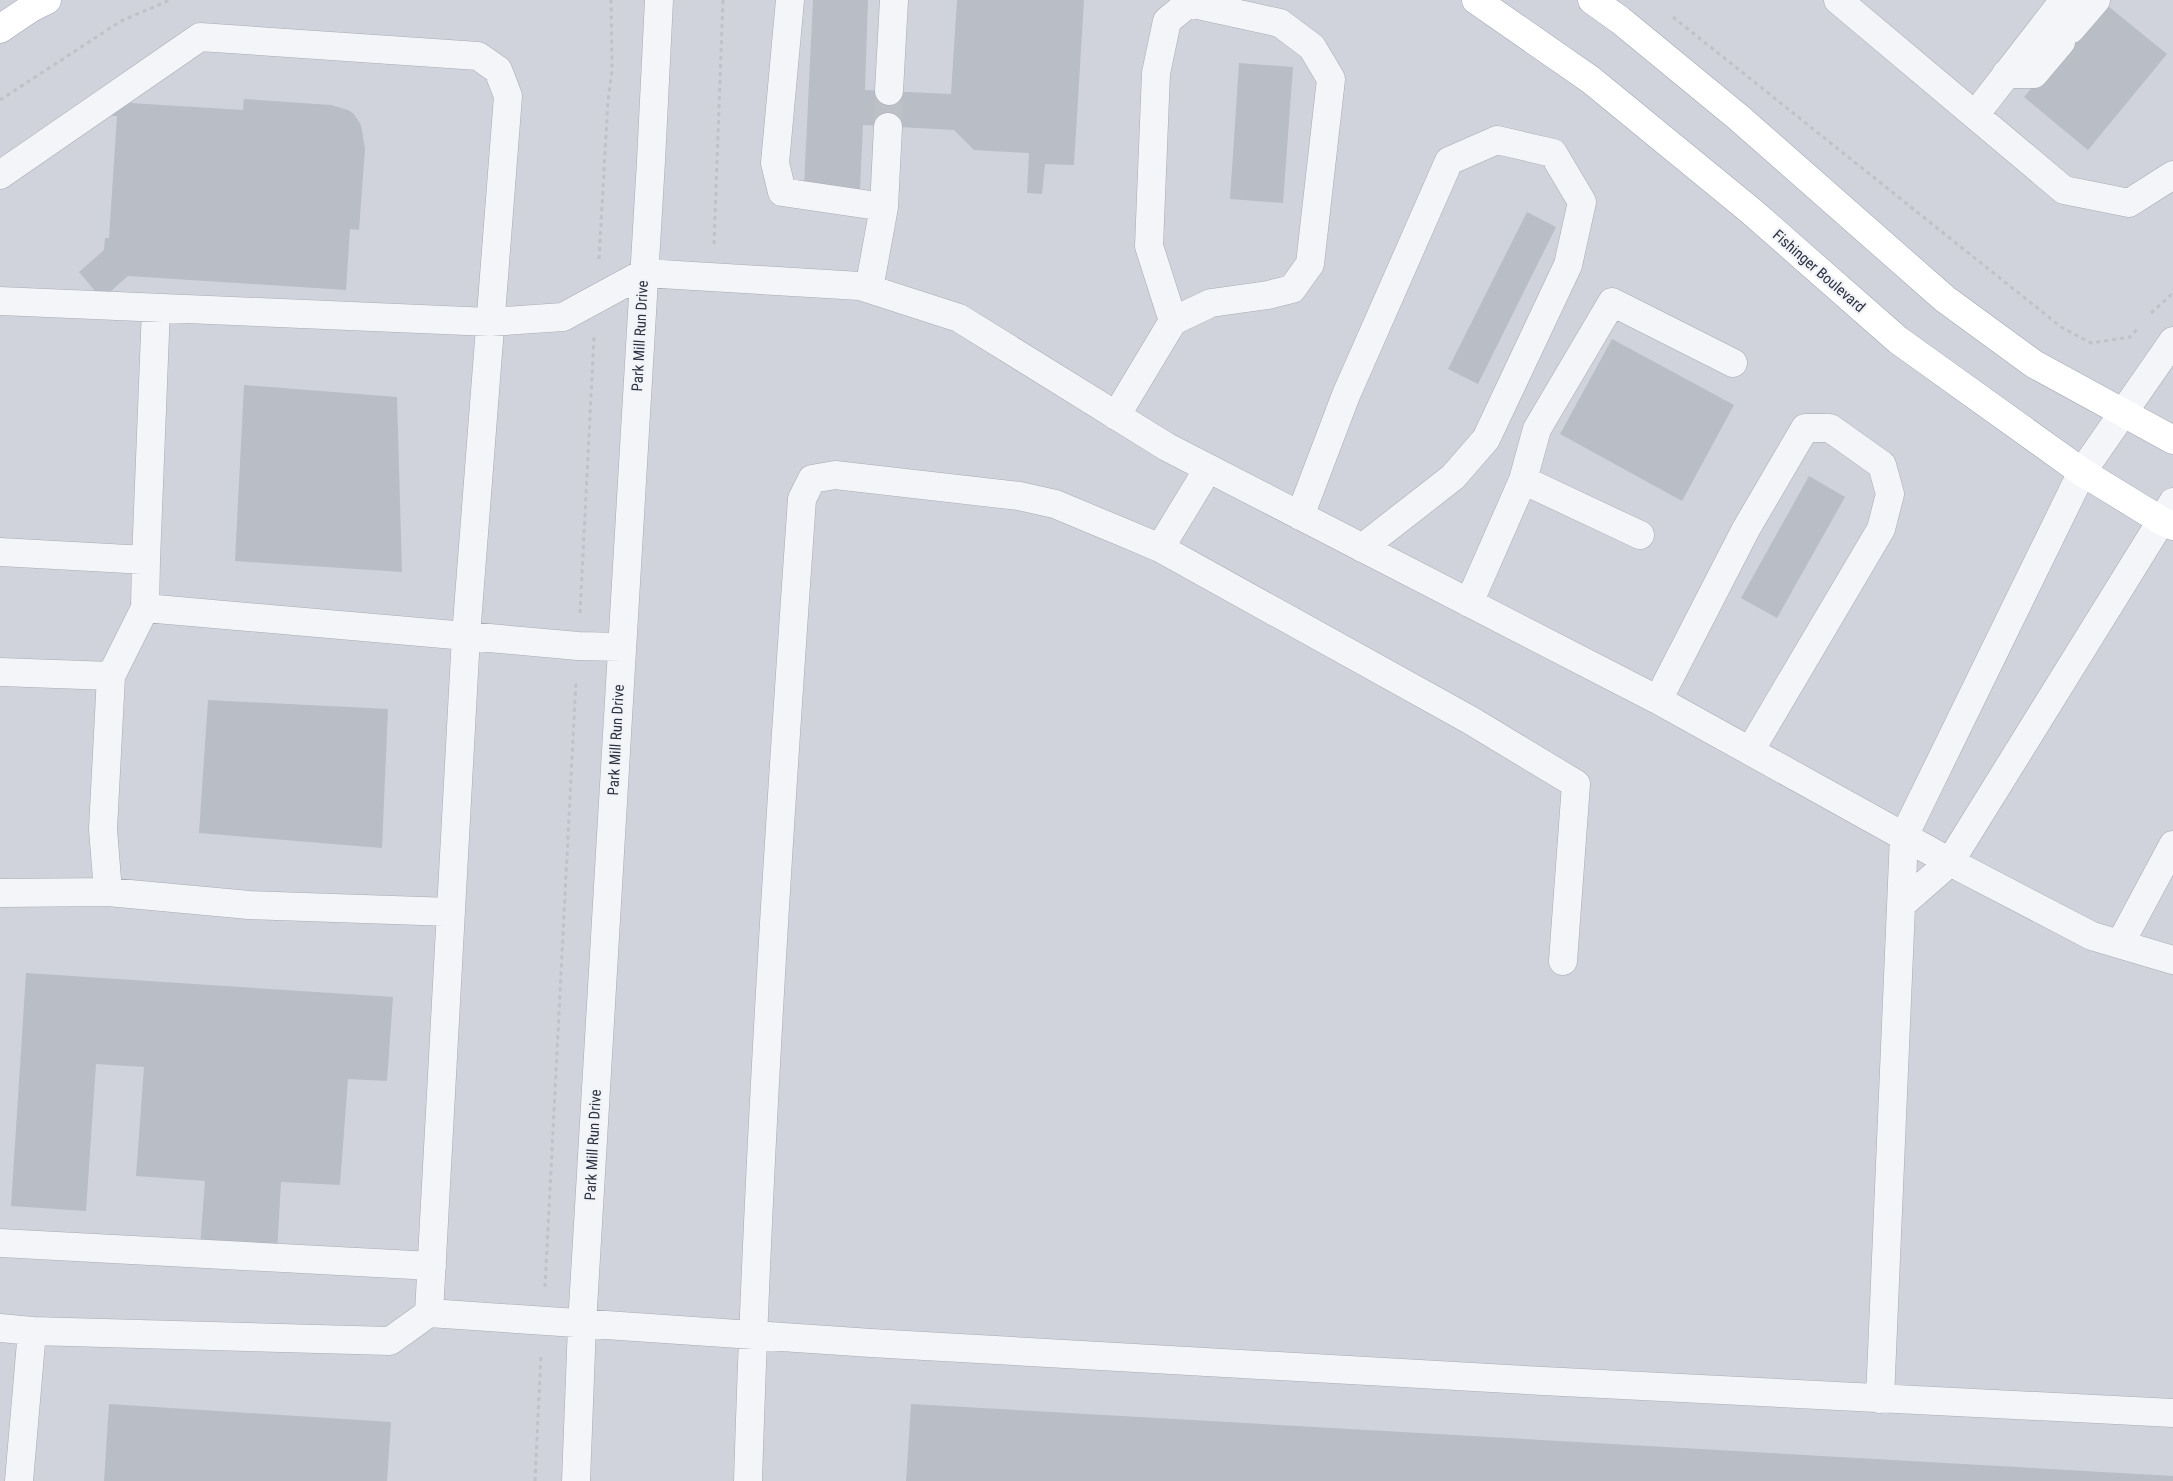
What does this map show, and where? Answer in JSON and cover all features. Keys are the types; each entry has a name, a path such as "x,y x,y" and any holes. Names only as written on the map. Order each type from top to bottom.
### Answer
{"main road":[{"path":"0,29 31,8 47,0"},
{"name":"Fishinger Boulevard","path":"1476,0 1592,80 1751,211 1898,340 2082,472 2169,516"},
{"path":"1592,0 1620,20 1738,117 1945,299 2034,364 2173,440"}],"street":[{"name":"Park Mill Run Drive","path":"576,1481 582,1324 659,0"},
{"path":"790,0 774,164 782,192 884,207"},
{"path":"889,91 894,0"},
{"path":"1838,0 2064,190 2129,203 2173,175"},
{"path":"1975,115 2064,0"},
{"path":"2006,74 2034,74 2096,0"},
{"path":"1116,416 1173,321 1210,304 1268,295 1292,289 1310,264 1331,79 1312,47 1280,23 1189,4 1167,21 1156,73 1149,246 1173,321"},
{"path":"0,175 200,38 478,56 498,70 508,96 466,636 429,1313"},
{"path":"869,289 884,207 888,127"},
{"path":"1300,516 1346,395 1449,160 1497,140 1553,153 1582,202 1568,265 1486,439 1453,477 1362,548"},
{"path":"0,301 490,322 563,317 644,273 860,286 959,318 1166,447 1658,700 1950,862 2092,936 2173,960"},
{"path":"1468,603 1523,480 1537,429 1612,302 1733,363"},
{"path":"108,892 103,829 111,676 145,608 156,308"},
{"path":"1880,1399 1904,836 2082,472 2173,341"},
{"path":"1658,700 1746,529 1805,428 1830,428 1882,466 1890,494 1881,529 1750,751"},
{"path":"1160,548 1208,469"},
{"path":"748,1481 753,1334 773,926 802,499 812,479 835,475 1019,496 1055,504 1160,548 1470,720 1576,784 1562,961"},
{"path":"1523,480 1640,535"},
{"path":"1902,904 1950,862 2169,516"},
{"path":"0,552 146,560"},
{"path":"145,608 578,646 622,647"},
{"path":"0,672 111,676"},
{"path":"2120,944 2173,845"},
{"path":"0,893 108,892 249,905 451,912"},
{"path":"0,1243 432,1266"},
{"path":"0,1328 32,1331 390,1342 429,1313 871,1343 1880,1399 2173,1413"},
{"path":"0,1480 17,1481 32,1331"}],"path":[{"path":"0,100 121,21 170,0"},
{"path":"535,1481 596,299 608,100 612,71 611,0"},
{"path":"712,278 723,0"},
{"path":"1668,12 2060,327 2092,342 2130,337 2142,323"},
{"path":"2148,316 2173,293"}],"shaded area":[{"path":"0,0 2173,0 2173,1481 0,1481"}],"building":[{"path":"813,0 868,0 865,90 951,94 957,0 1084,0 1074,165 1045,164 1042,194 1027,193 1029,153 974,150 954,130 863,125 860,189 804,186"},
{"path":"2103,2 2167,54 2088,150 2024,97"},
{"path":"1239,63 1293,67 1283,203 1230,199"},
{"path":"244,99 331,105 348,110 354,114 361,125 365,149 359,230 350,229 346,290 128,276 102,299 79,272 104,250 105,238 109,238 117,116 112,116 114,102 243,110"},
{"path":"1527,212 1556,227 1478,384 1448,369"},
{"path":"1612,339 1734,405 1682,501 1560,434"},
{"path":"244,385 397,397 402,572 235,561"},
{"path":"1809,476 1845,497 1777,618 1741,598"},
{"path":"208,700 388,709 382,848 199,833"},
{"path":"26,973 393,997 387,1081 348,1079 340,1185 281,1182 277,1252 200,1247 205,1181 136,1176 144,1067 96,1064 86,1211 11,1206"},
{"path":"109,1404 391,1422 387,1481 104,1481"},
{"path":"911,1404 2173,1476 2173,1481 906,1481"}],"tunnel":[{"path":"888,127 889,91"}]}
